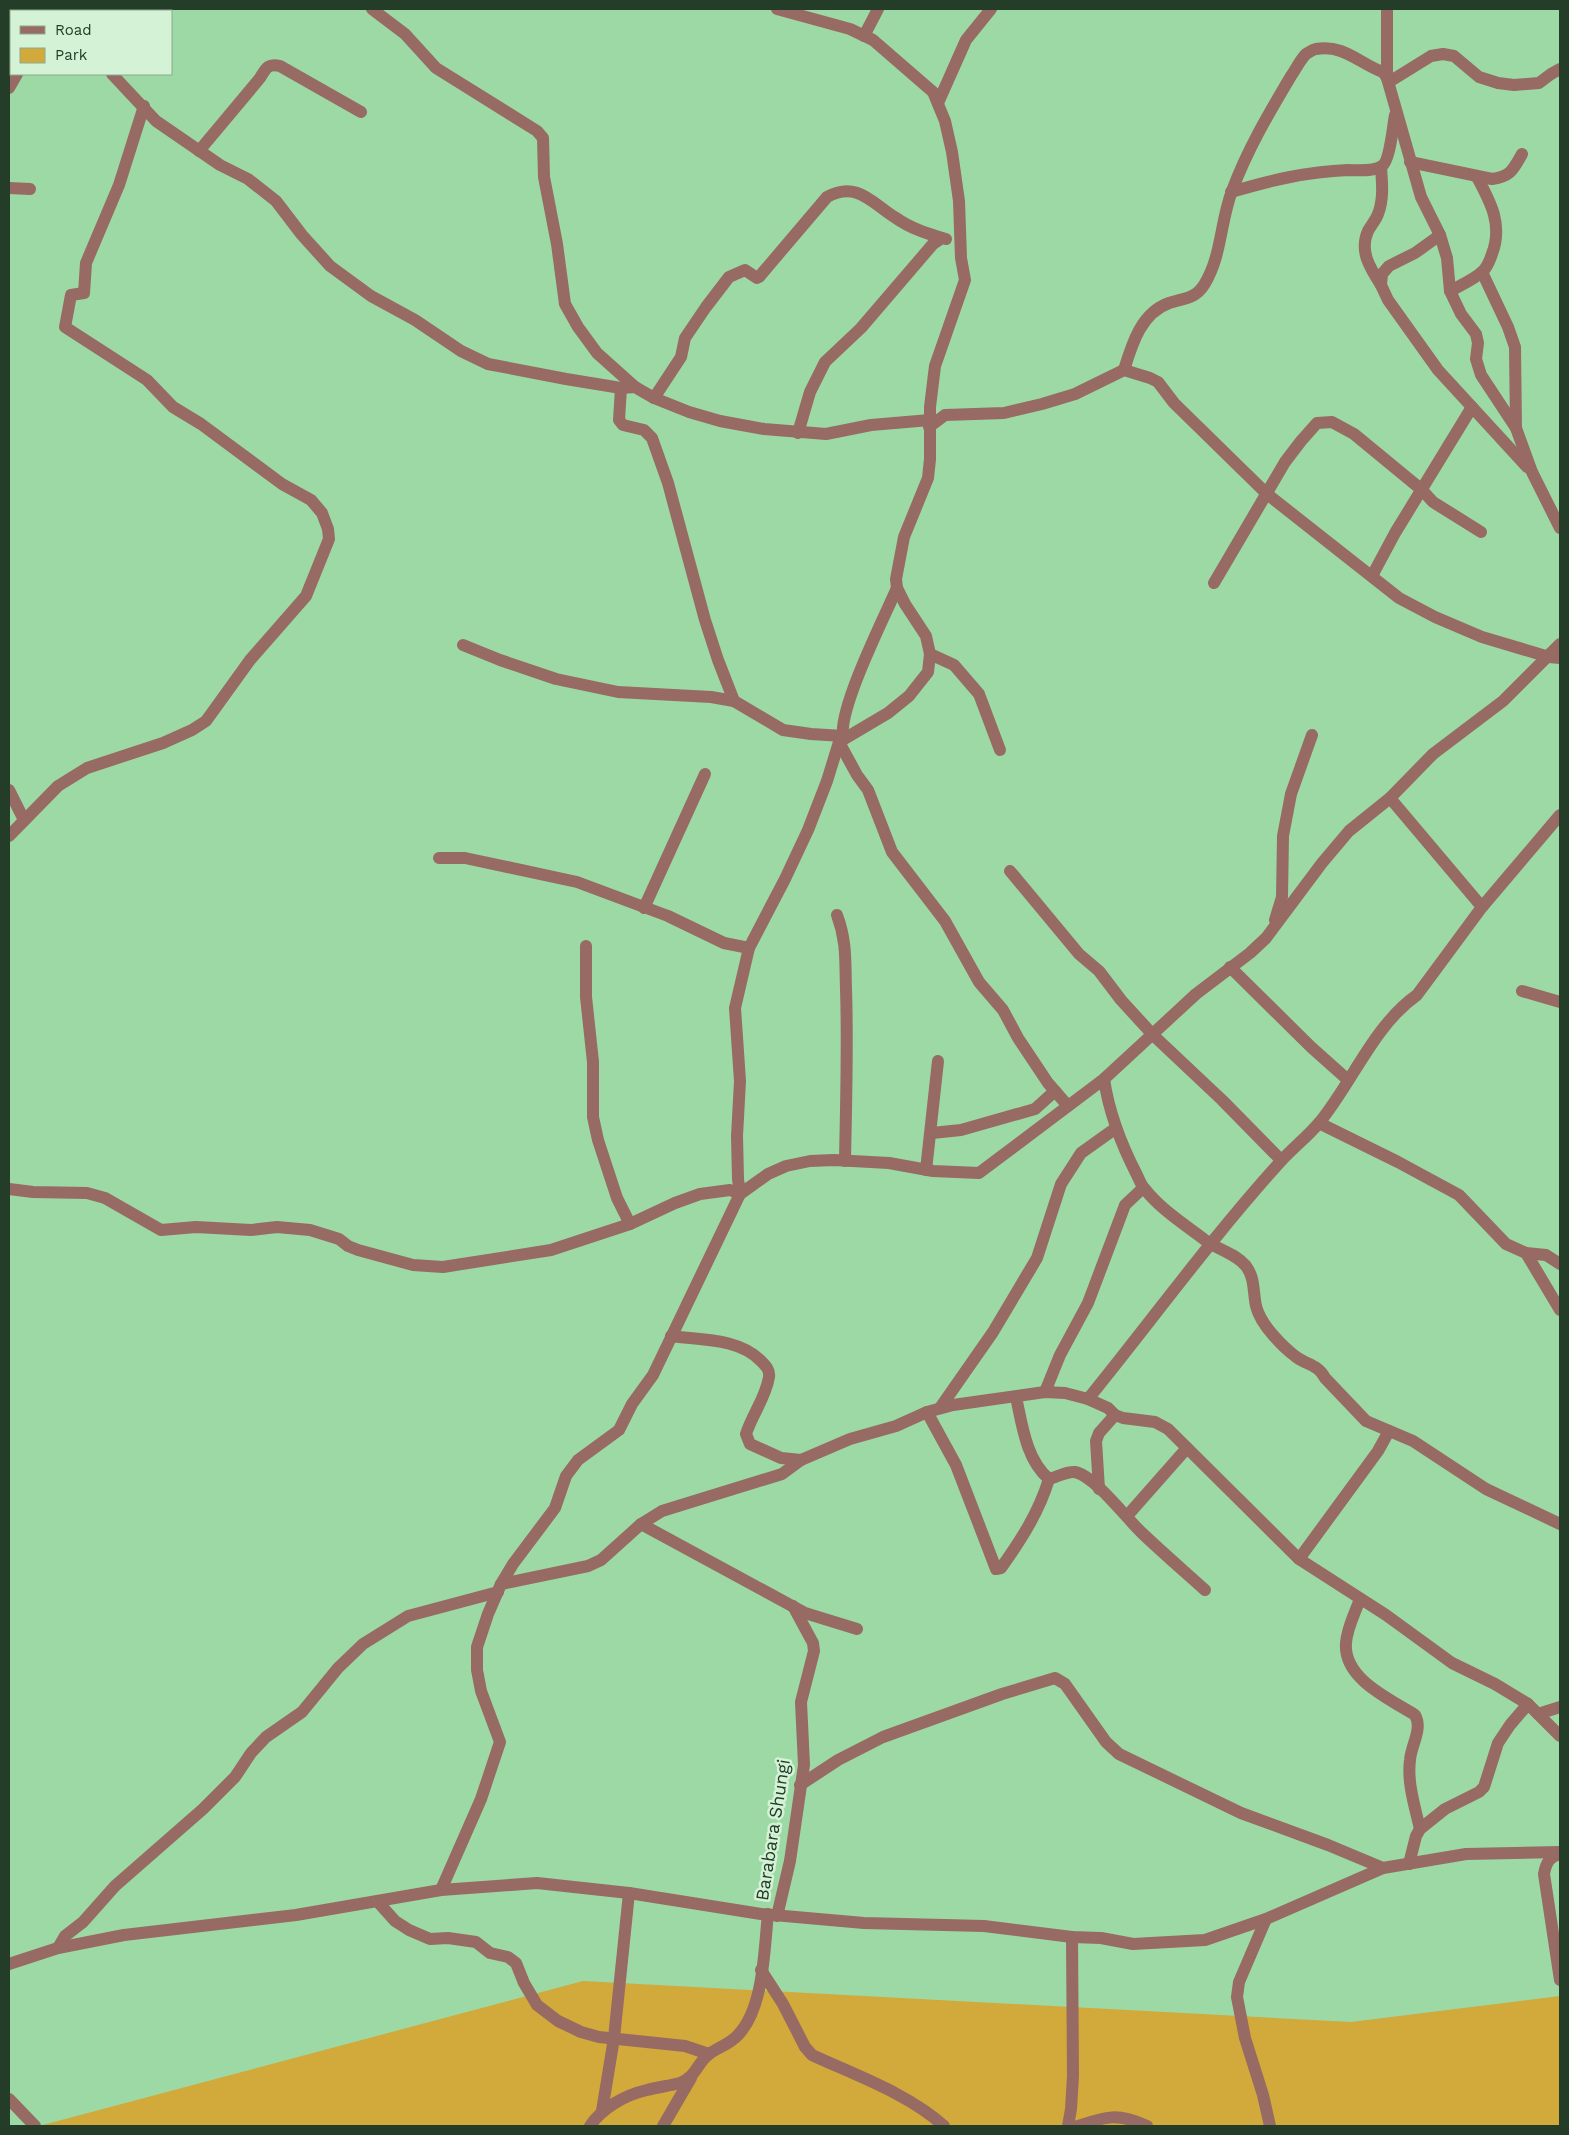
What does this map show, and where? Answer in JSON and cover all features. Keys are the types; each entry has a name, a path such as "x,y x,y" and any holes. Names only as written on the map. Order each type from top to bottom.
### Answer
{"street":[{"path":"372,9 405,34 436,68 537,131 543,138 544,176 557,244 559,273 565,304 578,327 597,352 635,387 654,398 720,421 764,430 826,434 871,424 930,420 945,415 1004,413 1075,394 1124,370 1158,382 1174,403 1267,494 1399,598 1435,617 1482,637 1554,658"},
{"path":"463,645 556,679 618,692 711,697 734,701 783,730 841,738 888,713 909,696 928,672 930,654 926,636 905,604 897,588 896,579 904,536 928,478 930,420 935,366 965,280 959,201 952,152 933,92 873,40 850,29 777,9"},
{"path":"864,36 878,9"},
{"path":"938,103 966,40 991,9"},
{"path":"1387,9 1388,80 1421,197 1440,235 1447,258 1450,291 1461,314 1476,334 1478,343 1476,359 1481,375 1516,428 1532,472 1560,528"},
{"path":"1124,370 1134,340 1153,312 1169,303 1192,298 1204,284 1216,260 1231,192 1259,133 1306,54 1319,49 1344,52 1383,72 1388,80"},
{"path":"1388,80 1431,56 1443,54 1454,56 1479,77 1498,83 1514,85 1539,83 1560,69"},
{"path":"199,151 260,78 267,66 272,64 280,66 361,112"},
{"path":"9,88 17,75"},
{"path":"115,75 156,121 220,165 248,179 276,201 302,235 330,266 371,296 415,320 461,351 488,364 518,371 621,388 635,387"},
{"path":"9,836 58,786 87,768 163,743 192,730 206,721 250,660 306,596 329,539 322,513 311,500 282,484 201,424 173,407 147,380 65,327 71,295 84,293 86,263 119,185 144,106"},
{"path":"1231,192 1309,172 1368,170 1381,167 1386,162 1396,112"},
{"path":"1410,162 1492,180 1502,178 1511,172 1522,154"},
{"path":"1381,167 1382,200 1378,215 1368,230 1365,243 1365,255 1368,265 1388,300 1451,385 1532,472"},
{"path":"1450,291 1482,272 1488,265 1494,248 1497,222 1493,209 1477,177"},
{"path":"9,188 30,189"},
{"path":"654,398 681,357 685,338 729,277 745,270 759,278 827,197 836,192 861,193 907,225 942,238 961,241"},
{"path":"1381,285 1382,274 1389,266 1416,254 1440,235"},
{"path":"798,433 810,392 825,362 861,328 926,252 942,238"},
{"path":"1482,272 1508,327 1514,347 1516,428"},
{"path":"621,388 619,420 622,425 644,430 652,438 668,483 718,660 734,701"},
{"path":"1372,576 1472,407"},
{"path":"1214,583 1285,462 1301,440 1317,424 1332,422 1354,434 1422,490 1433,502 1481,532"},
{"path":"740,1194 737,1136 740,1080 735,1008 749,948 808,830 841,738 857,679 897,588"},
{"path":"441,1890 481,1800 500,1742 481,1691 477,1670 477,1647 499,1588 513,1564 555,1508 566,1476 578,1460 609,1439 618,1430 632,1404 652,1374 740,1194 768,1174 786,1166 810,1161 889,1163 962,1174 979,1173 1104,1079 1196,994 1266,938 1322,863 1349,831 1390,798 1433,754 1503,701 1554,658 1560,644"},
{"path":"930,654 954,665 979,694 1000,750"},
{"path":"1274,926 1282,897 1283,836 1291,794 1312,735"},
{"path":"841,738 857,775 868,790 892,852 946,921 979,982 1003,1010 1018,1038 1055,1091 1068,1106"},
{"path":"644,908 705,774"},
{"path":"9,790 24,820"},
{"path":"1390,798 1482,906"},
{"path":"1088,1399 1281,1160 1319,1123 1402,1006 1417,996 1482,906 1560,815"},
{"path":"439,858 465,858 577,882 668,916 724,943 749,948"},
{"path":"1010,871 1079,954 1099,970 1153,1035 1222,1100 1281,1160"},
{"path":"837,915 844,932 846,950 845,1161"},
{"path":"586,946 586,997 593,1062 593,1117 598,1140 617,1198 630,1224"},
{"path":"1230,967 1311,1047 1348,1080"},
{"path":"1522,991 1560,1002"},
{"path":"926,1170 932,1133 938,1061"},
{"path":"1104,1079 1108,1103 1116,1128 1127,1157 1143,1188 1166,1210 1211,1245 1234,1256 1246,1266 1253,1282 1259,1315 1274,1336 1296,1358 1321,1371 1325,1378 1366,1421 1429,1450 1486,1489 1560,1524"},
{"path":"932,1133 961,1130 1034,1109 1055,1091"},
{"path":"1319,1123 1398,1162 1459,1196 1506,1244 1526,1253 1546,1255 1560,1264"},
{"path":"940,1408 993,1332 1037,1258 1066,1176 1082,1153 1116,1128"},
{"path":"1045,1392 1060,1355 1088,1303 1125,1206 1143,1188"},
{"path":"9,1189 33,1192 87,1193 104,1198 161,1230 196,1227 251,1230 277,1227 310,1230 339,1239 348,1246 358,1250 413,1265 442,1267 551,1250 630,1224 675,1203 700,1194 730,1190 740,1194"},
{"path":"1526,1253 1560,1310"},
{"path":"671,1336 720,1342 742,1347 757,1357 768,1368 770,1375 748,1428 747,1440 756,1448 782,1458 801,1460"},
{"path":"58,1948 65,1936 83,1922 122,1880 235,1777 250,1753 266,1737 302,1712 338,1668 363,1644 408,1616 499,1588 588,1566 601,1560 641,1524 662,1511 782,1474 801,1460 850,1440 896,1426 927,1412 940,1408 1045,1392 1065,1392 1088,1399 1108,1408 1115,1415 1123,1418 1155,1422 1168,1429 1299,1558 1452,1663 1495,1684 1528,1704 1560,1736"},
{"path":"1016,1397 1025,1434 1036,1464 1040,1472 1049,1479"},
{"path":"927,1412 956,1465 996,1569 1001,1568 1030,1525 1039,1509 1049,1479"},
{"path":"1099,1489 1096,1441 1099,1433 1115,1415"},
{"path":"1299,1558 1378,1451 1389,1432"},
{"path":"1127,1516 1186,1448"},
{"path":"1049,1479 1068,1472 1076,1472 1117,1504 1142,1532 1205,1590"},
{"path":"641,1524 805,1613 857,1629"},
{"path":"1360,1599 1350,1626 1346,1643 1347,1654 1351,1665 1359,1676 1415,1715 1418,1720 1409,1774 1420,1829"},
{"name":"Barabara Shungi","path":"709,2054 727,2044 739,2034 754,2011 772,1915 790,1862 804,1765 801,1702 814,1651 813,1643 793,1606"},
{"path":"800,1785 846,1755 883,1737 1002,1694 1055,1678 1066,1684 1106,1742 1119,1754 1241,1813 1328,1844 1383,1868"},
{"path":"1409,1864 1416,1836 1420,1829 1445,1809 1479,1792 1484,1786 1498,1743 1528,1704"},
{"path":"1538,1714 1560,1707"},
{"path":"9,1964 58,1948 124,1935 296,1916 441,1890 537,1883 629,1893 772,1915 864,1923 984,1926 1072,1937 1101,1938 1133,1944 1205,1940 1266,1918 1383,1868 1466,1854 1560,1853"},
{"path":"1560,1853 1552,1856 1546,1865 1544,1874 1560,1980"},
{"path":"602,2111 614,2038 629,1893"},
{"path":"378,1902 395,1921 409,1930 430,1939 448,1938 476,1942 490,1953 508,1957 516,1962 524,1983 537,2005 558,2021 581,2032 599,2037 685,2046 709,2054 663,2126"},
{"path":"1266,1918 1239,1982 1237,1997 1270,2126"},
{"path":"1068,2126 1073,2076 1072,1937"},
{"path":"761,1970 783,2004 805,2047 812,2055 889,2091 944,2126"},
{"path":"590,2126 602,2111 644,2090 668,2086 692,2078"},
{"path":"9,2098 35,2126"},
{"path":"1078,2126 1104,2117 1116,2116 1148,2126"}],"green space":[{"path":"583,1981 1351,2022 1560,1996 1560,2126 39,2126"}]}
